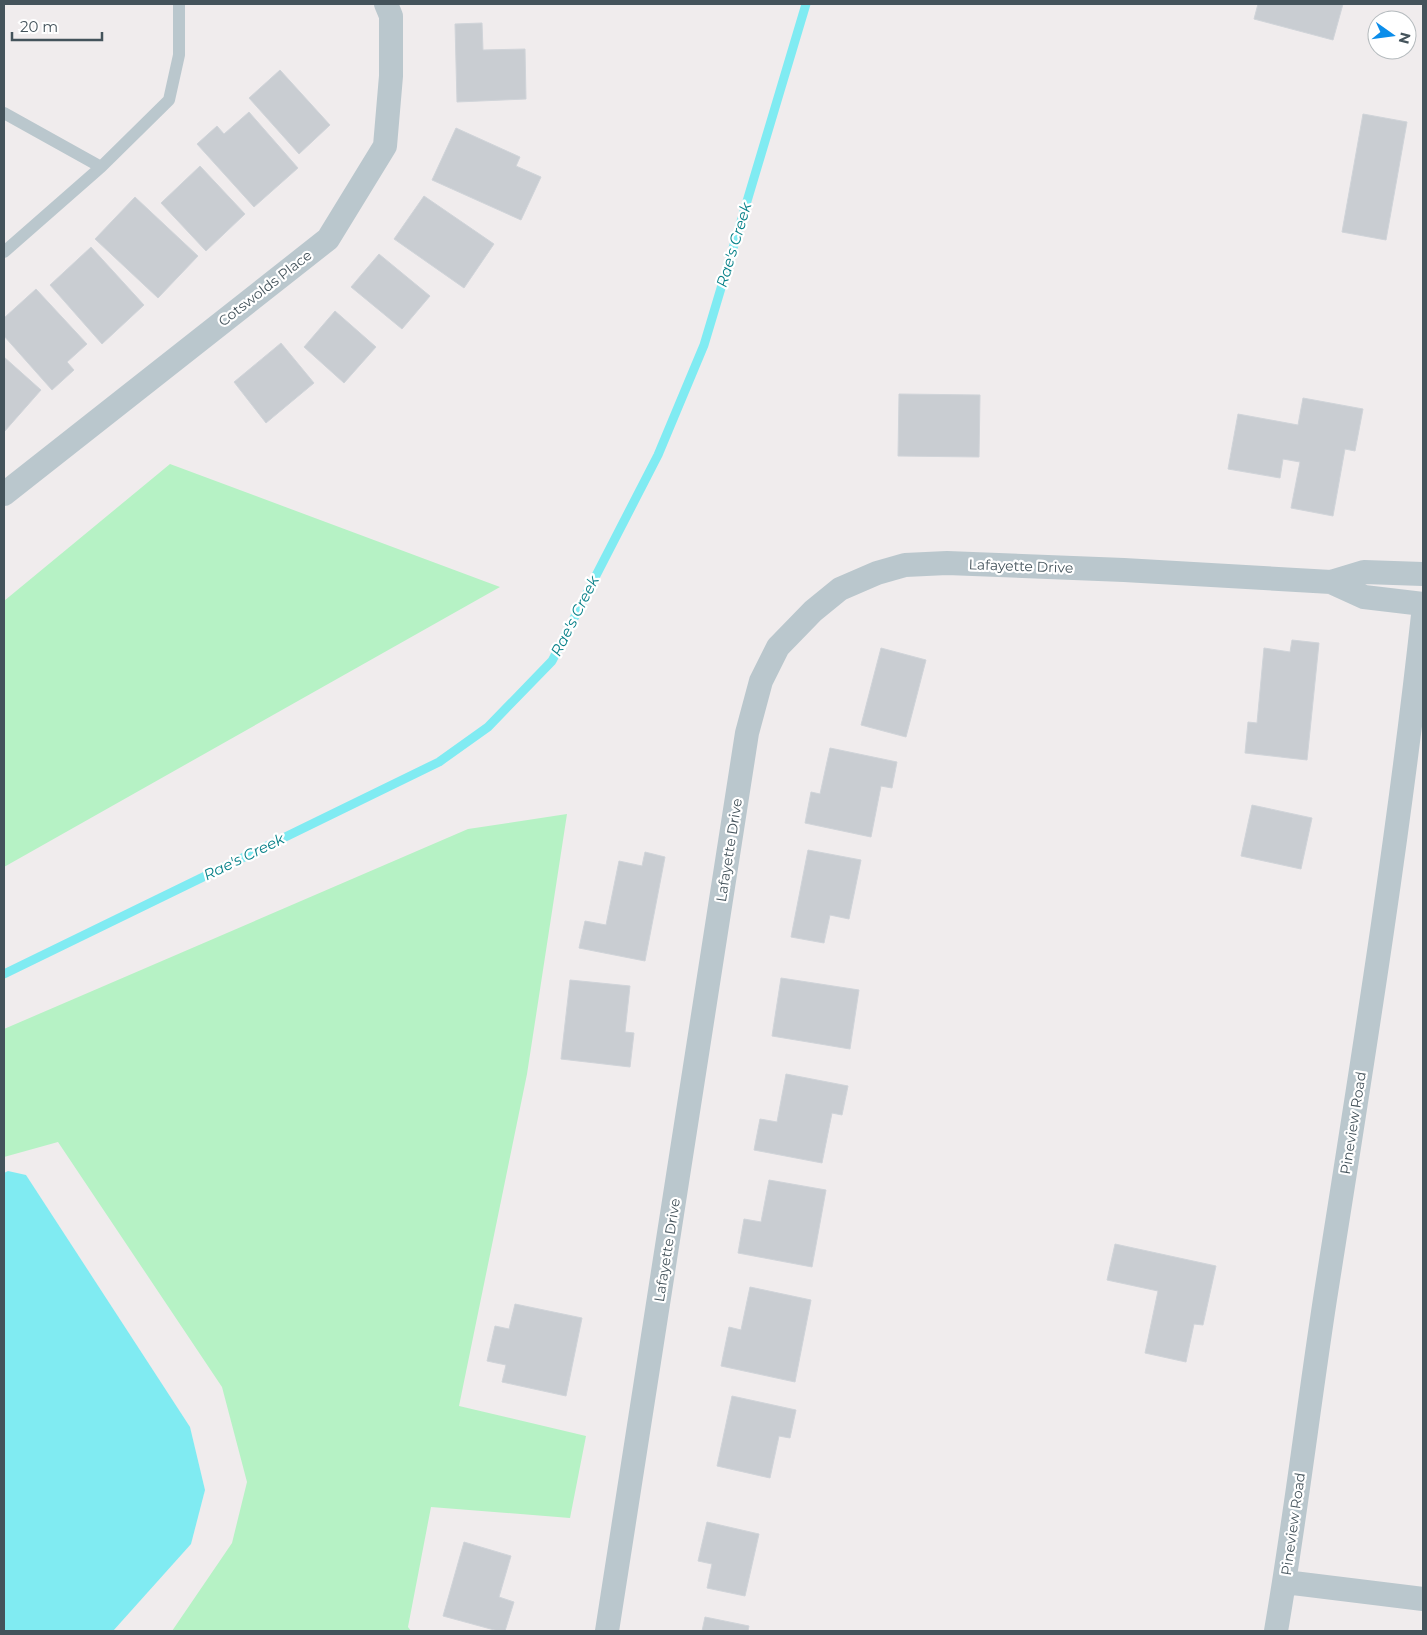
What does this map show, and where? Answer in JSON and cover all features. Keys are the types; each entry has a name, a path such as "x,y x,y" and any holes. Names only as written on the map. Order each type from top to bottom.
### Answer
{"street":[{"name":"Cotswolds Place","path":"4,494 328,239 385,146 391,76 391,16 386,4"},
{"name":"Lafayette Drive","path":"607,1631 747,733 761,681 778,647 813,611 840,589 877,572 905,565 947,563 1124,570 1331,582 1364,572 1423,574"},
{"name":"Lafayette Drive","path":"1331,582 1364,597 1423,604"},
{"name":"Pineview Road","path":"1276,1631 1285,1582 1319,1343 1380,949 1409,746 1423,615"},
{"path":"1285,1582 1423,1598"}],"lane":[{"path":"4,252 101,167 169,100 179,55 178,4"},
{"path":"4,113 101,167"}],"green space":[{"path":"170,464 500,587 4,867 4,601"},
{"path":"567,814 527,1074 459,1406 586,1436 570,1518 431,1507 408,1627 411,1631 172,1631 232,1543 247,1482 222,1387 58,1142 4,1157 4,1029 468,829"}],"water":[{"path":"8,1171 26,1175 190,1427 205,1490 191,1544 113,1631 4,1631 4,1173"}],"building":[{"path":"1258,4 1343,4 1333,40 1254,19"},
{"path":"482,23 483,50 525,49 526,99 457,102 455,24"},
{"path":"280,70 330,125 299,154 249,98"},
{"path":"249,112 298,168 254,207 197,144 217,126 224,134"},
{"path":"1363,114 1407,122 1386,240 1342,232"},
{"path":"456,128 520,157 516,166 541,177 521,220 432,180"},
{"path":"200,166 245,214 206,251 161,203"},
{"path":"424,196 494,244 464,288 394,239"},
{"path":"135,197 198,256 158,298 95,239"},
{"path":"91,247 144,305 102,344 50,285"},
{"path":"379,254 430,296 402,329 351,287"},
{"path":"36,289 87,344 67,362 74,370 52,390 4,336 4,318"},
{"path":"335,311 376,347 344,383 304,347"},
{"path":"281,343 314,383 266,423 234,382"},
{"path":"4,357 41,390 4,432"},
{"path":"899,394 980,395 979,457 898,456"},
{"path":"1303,398 1363,409 1355,451 1345,449 1333,516 1291,508 1300,462 1283,459 1280,478 1228,469 1238,414 1298,425"},
{"path":"1292,640 1319,643 1307,760 1245,753 1248,722 1257,723 1264,648 1290,652"},
{"path":"881,648 926,660 906,737 861,725"},
{"path":"830,748 897,762 892,788 881,786 871,837 805,823 811,792 820,794"},
{"path":"1252,805 1312,818 1301,869 1241,856"},
{"path":"808,850 861,860 849,919 830,915 824,943 791,937"},
{"path":"645,852 665,857 645,961 579,948 585,921 606,925 619,861 642,866"},
{"path":"781,978 859,990 850,1049 772,1036"},
{"path":"570,980 630,986 625,1032 634,1033 630,1067 561,1059"},
{"path":"786,1074 848,1086 842,1115 832,1113 822,1163 754,1150 760,1119 777,1122"},
{"path":"769,1180 826,1190 812,1267 738,1253 744,1219 761,1222"},
{"path":"1115,1244 1216,1266 1203,1325 1194,1324 1186,1362 1145,1353 1158,1291 1107,1280"},
{"path":"750,1287 811,1300 795,1382 721,1366 729,1327 741,1330"},
{"path":"515,1304 582,1318 566,1396 502,1382 506,1365 487,1361 495,1326 509,1329"},
{"path":"732,1396 796,1410 790,1438 779,1436 770,1478 717,1466"},
{"path":"707,1522 759,1534 745,1596 707,1588 712,1564 698,1561"},
{"path":"464,1542 511,1556 499,1597 514,1602 505,1631 498,1631 443,1616"},
{"path":"705,1617 749,1626 748,1631 702,1631"}],"waterway":[{"name":"Rae's Creek","path":"4,974 439,762 488,727 552,661 658,455 704,345 806,4"}]}
